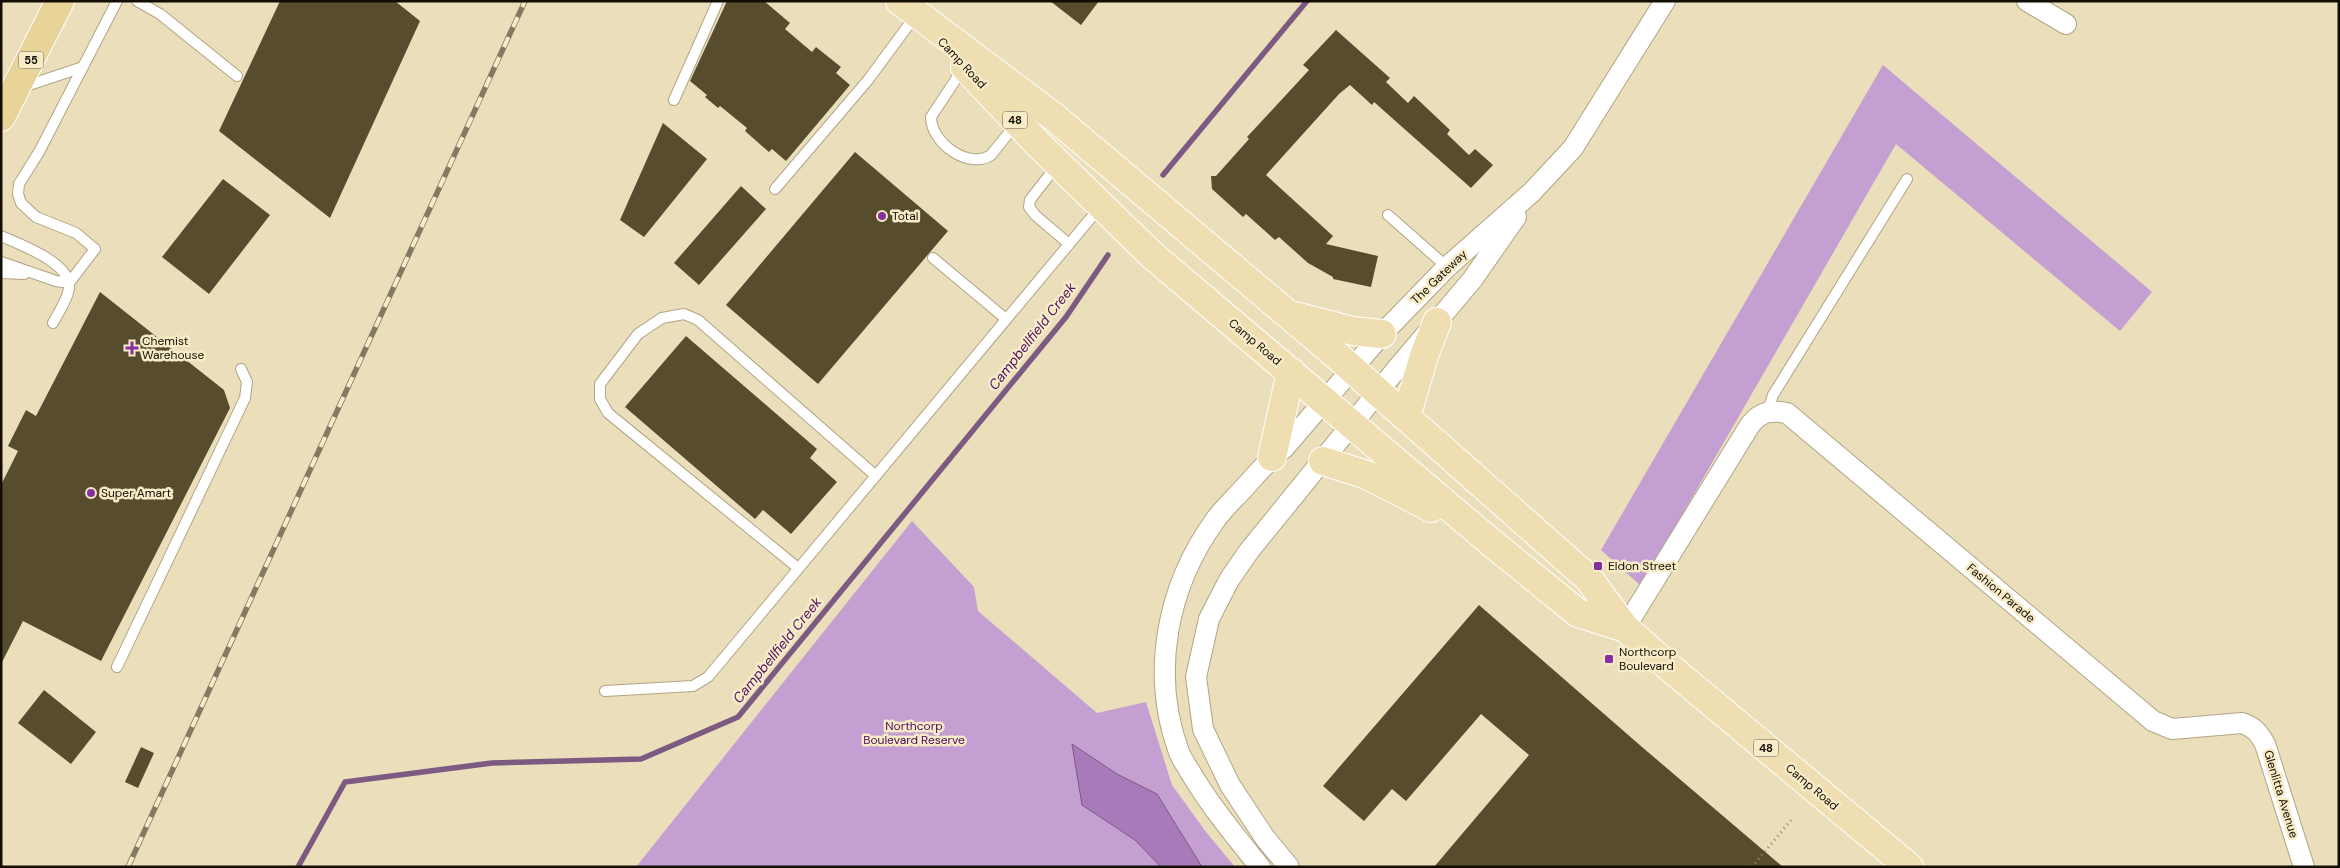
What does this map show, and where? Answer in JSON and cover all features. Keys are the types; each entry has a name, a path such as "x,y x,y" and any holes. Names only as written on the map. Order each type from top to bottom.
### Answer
{"highway":[{"name":"55","path":"1,117 60,1"}],"main road":[{"name":"Camp Road","path":"908,8 1058,164 1152,255 1487,540 1578,613 1625,628"},
{"name":"Camp Road","path":"908,8 1054,117 1289,314 1589,579 1625,628 1669,667 1909,867"},
{"path":"1289,314 1353,331 1382,334"},
{"path":"1406,416 1418,374 1437,322"},
{"path":"1272,457 1291,372"},
{"path":"1323,461 1367,475 1387,484 1487,540"}],"street":[{"name":"The Gateway","path":"1352,370 1382,334 1447,267 1532,192 1573,148 1665,1"},
{"path":"2027,1 2066,24"},
{"name":"The Gateway","path":"1378,392 1472,280 1532,192"},
{"path":"1260,867 1227,826 1180,754 1170,720 1164,652 1175,597 1199,546 1217,518 1272,457 1284,448 1352,370"},
{"path":"1289,867 1265,838 1230,785 1203,729 1196,677 1208,619 1229,580 1249,551 1378,392"},
{"path":"1625,628 1750,425 1757,417 1768,411"},
{"name":"Fashion Parade","path":"1768,411 1787,413 1796,419 2153,721 2172,729 2233,724 2250,726"},
{"name":"Glenlitta Avenue","path":"2250,726 2258,732 2266,744 2304,867"}],"lane":[{"path":"53,323 68,292 69,283 95,250 76,234 36,217 21,203 18,194 19,184 39,152 117,1"},
{"path":"137,1 160,14 237,76"},
{"path":"674,100 718,1"},
{"path":"775,189 868,80 908,8"},
{"path":"16,90 83,67"},
{"path":"965,67 932,118 936,133 942,142 954,152 966,158 986,158 991,155 1017,122"},
{"path":"1058,164 1030,200 1029,207 1035,215 1069,244"},
{"path":"1768,411 1773,395 1907,179"},
{"path":"605,691 693,686 708,677 1100,206"},
{"path":"1388,215 1447,267"},
{"path":"1,236 47,258 59,268 69,283"},
{"path":"933,258 1006,319"},
{"path":"1,262 40,276 69,283"},
{"path":"1,273 40,276"},
{"path":"798,568 608,413 600,399 600,384 638,334 662,318 684,314 698,320 876,476"},
{"path":"117,667 245,398 248,382 241,369"}],"path":[{"path":"1752,867 1792,819"}],"green space":[{"path":"1883,65 2152,292 2120,331 1896,144 1641,586 1601,550"},
{"name":"Northcorp Boulevard Reserve","path":"912,521 974,587 978,611 1097,713 1146,702 1172,785 1206,832 1235,867 636,867"}],"shaded area":[{"path":"1072,744 1117,774 1157,794 1202,867 1161,867 1135,840 1082,805"}],"building":[{"path":"280,1 395,1 420,21 330,218 219,131"},
{"path":"727,1 764,1 790,23 785,29 812,52 816,47 841,67 836,73 850,85 786,161 772,149 769,152 745,131 747,128 720,106 718,108 705,97 707,95 690,81"},
{"path":"1050,1 1099,1 1081,25"},
{"path":"1336,30 1390,78 1386,82 1408,103 1414,96 1450,130 1447,134 1469,155 1475,149 1493,165 1471,188 1374,102 1372,105 1350,85 1339,94 1266,175 1333,236 1326,244 1378,256 1371,287 1333,279 1333,277 1308,263 1279,237 1275,240 1246,214 1243,217 1212,189 1211,176 1216,176 1249,139 1247,137 1309,70 1303,65"},
{"path":"663,123 707,159 644,237 620,220"},
{"path":"855,152 948,231 818,384 726,305"},
{"path":"223,179 270,215 209,294 162,257"},
{"path":"741,186 766,209 699,285 674,263"},
{"path":"100,292 224,390 230,408 101,661 23,621 1,664 1,485 18,451 8,446 26,410 36,416"},
{"path":"686,336 817,449 810,458 837,482 791,534 763,510 755,519 625,407"},
{"path":"1479,605 1783,867 1434,867 1529,755 1481,714 1406,801 1392,789 1364,821 1323,786"},
{"path":"44,690 96,732 71,764 18,723"},
{"path":"141,747 154,753 138,788 125,782"}],"waterway":[{"name":"Campbellfield Creek","path":"1163,175 1307,1"},
{"name":"Campbellfield Creek","path":"298,867 345,782 492,763 641,759 738,717 1066,317 1108,255"}],"railway":[{"path":"128,867 525,1"}],"place":[{"name":"Total","path":"882,216"},
{"name":"Chemist Warehouse","path":"132,348"},
{"name":"Super Amart","path":"91,493"},
{"name":"Eldon Street","path":"1598,566"},
{"name":"Northcorp Boulevard","path":"1609,659"}]}
